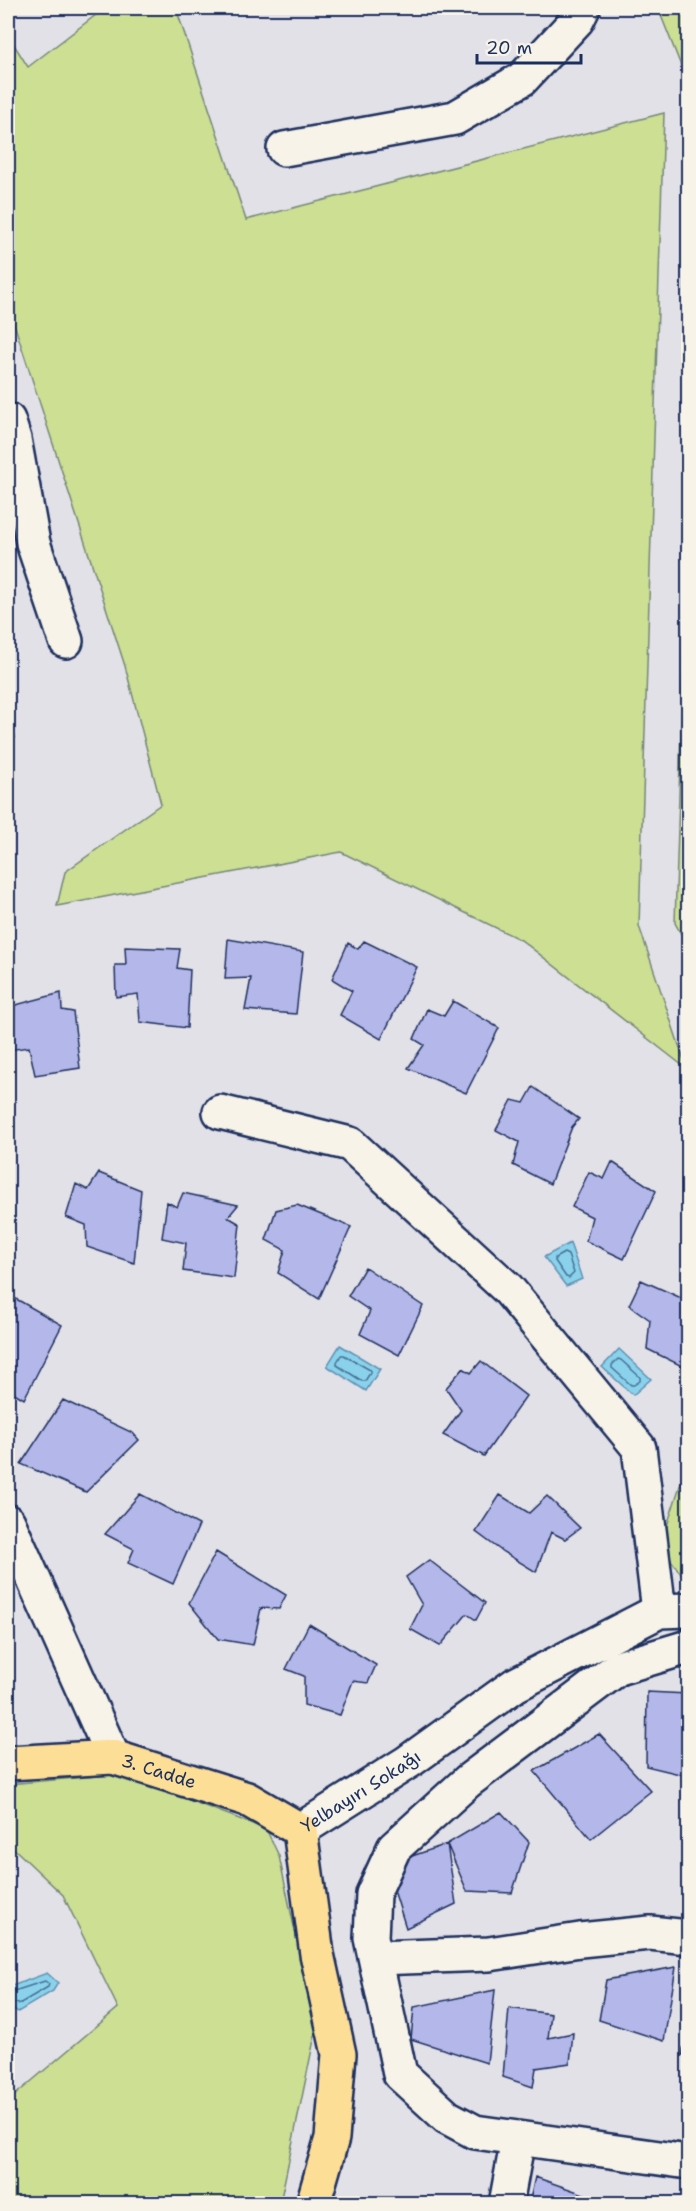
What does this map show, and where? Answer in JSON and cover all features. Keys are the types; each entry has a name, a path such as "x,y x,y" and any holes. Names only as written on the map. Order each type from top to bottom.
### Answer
{"main road":[{"name":"3. Cadde","path":"8,1763 113,1757 247,1799 300,1830"},
{"name":"Yelbayırı Sokağı","path":"300,1830 316,1954 339,2054 332,2138 314,2204"}],"street":[{"path":"284,149 455,118 522,79 577,20 584,8"},
{"path":"8,420 14,439 33,543 66,641"},
{"path":"220,1112 350,1144 508,1289 639,1448 674,1610"},
{"path":"8,1522 113,1757"},
{"name":"Yelbayırı Sokağı","path":"300,1830 408,1762 515,1685 674,1610"},
{"path":"688,1647 618,1668 468,1781 394,1848 373,1894 371,1938 400,2074 447,2117 475,2132 688,2162"},
{"path":"376,1958 489,1954 650,1933 688,1937"},
{"path":"506,2204 518,2139"}],"green space":[{"path":"105,8 176,8 246,220 664,113 639,926 687,1069 521,940 341,852 57,906 65,872 161,804 125,666 8,305 8,35 28,67"},
{"path":"658,8 688,8 688,946 675,923 685,602 685,76"},
{"path":"688,1461 688,1584 666,1553 664,1535"},
{"path":"120,1774 266,1829 279,1856 316,2030 280,2203 8,2203 8,2101 118,2008 63,1895 8,1843 8,1784"}],"water":[{"path":"570,1243 582,1279 566,1286 544,1257"},
{"path":"340,1345 380,1369 366,1391 327,1366"},
{"path":"619,1349 651,1379 633,1395 602,1367"},
{"path":"47,1973 58,1983 53,1991 18,2012 8,2006 9,1987"}],"building":[{"path":"8,701 15,738 8,740"},
{"path":"228,939 303,952 296,1014 245,1010 251,978 225,979"},
{"path":"364,941 417,967 381,1039 340,1015 352,991 332,979 348,943 358,949"},
{"path":"125,947 180,949 177,968 190,970 187,1028 140,1022 138,994 116,997 115,965 126,965"},
{"path":"61,993 62,1010 73,1012 80,1068 35,1075 29,1047 8,1050 8,1007"},
{"path":"453,1001 499,1028 466,1093 408,1068 424,1045 414,1039 427,1009 444,1016"},
{"path":"533,1087 579,1119 572,1127 550,1184 513,1165 519,1142 496,1130 512,1100 524,1103"},
{"path":"612,1162 656,1191 624,1259 586,1241 592,1217 572,1207 589,1172 604,1179"},
{"path":"99,1173 141,1190 134,1263 87,1247 86,1225 66,1217 76,1184 88,1190"},
{"path":"183,1193 238,1205 228,1217 240,1224 234,1278 183,1271 186,1243 162,1238 167,1202 177,1207"},
{"path":"297,1205 351,1227 319,1299 278,1273 285,1250 266,1240 276,1210"},
{"path":"365,1267 423,1306 399,1355 360,1334 370,1311 348,1296"},
{"path":"641,1280 688,1301 686,1368 647,1349 650,1320 629,1305"},
{"path":"11,1296 62,1325 24,1399 8,1389 8,1299"},
{"path":"481,1361 526,1396 484,1456 443,1435 461,1410 446,1388 463,1368 471,1373"},
{"path":"63,1400 133,1433 139,1440 86,1492 21,1464"},
{"path":"140,1494 199,1525 173,1584 128,1563 134,1549 105,1534"},
{"path":"500,1495 529,1513 547,1496 580,1528 565,1539 551,1532 536,1572 476,1532"},
{"path":"216,1552 286,1595 279,1609 261,1608 253,1645 218,1639 189,1603"},
{"path":"429,1560 485,1603 476,1620 467,1614 440,1646 410,1629 422,1605 406,1577"},
{"path":"309,1624 376,1665 368,1683 353,1681 340,1715 304,1705 304,1676 286,1669"},
{"path":"647,1692 688,1694 688,1776 646,1766"},
{"path":"599,1734 651,1791 591,1839 534,1771"},
{"path":"501,1812 529,1842 512,1893 467,1891 447,1844"},
{"path":"447,1844 456,1904 406,1928 386,1865"},
{"path":"676,1967 664,2041 599,2020 606,1980"},
{"path":"495,1990 487,2063 411,2039 414,2007"},
{"path":"509,2008 551,2014 548,2038 573,2033 570,2063 536,2068 533,2087 503,2077"},
{"path":"688,2024 688,2054 682,2055"},
{"path":"535,2177 595,2198 594,2204 529,2204"}]}
